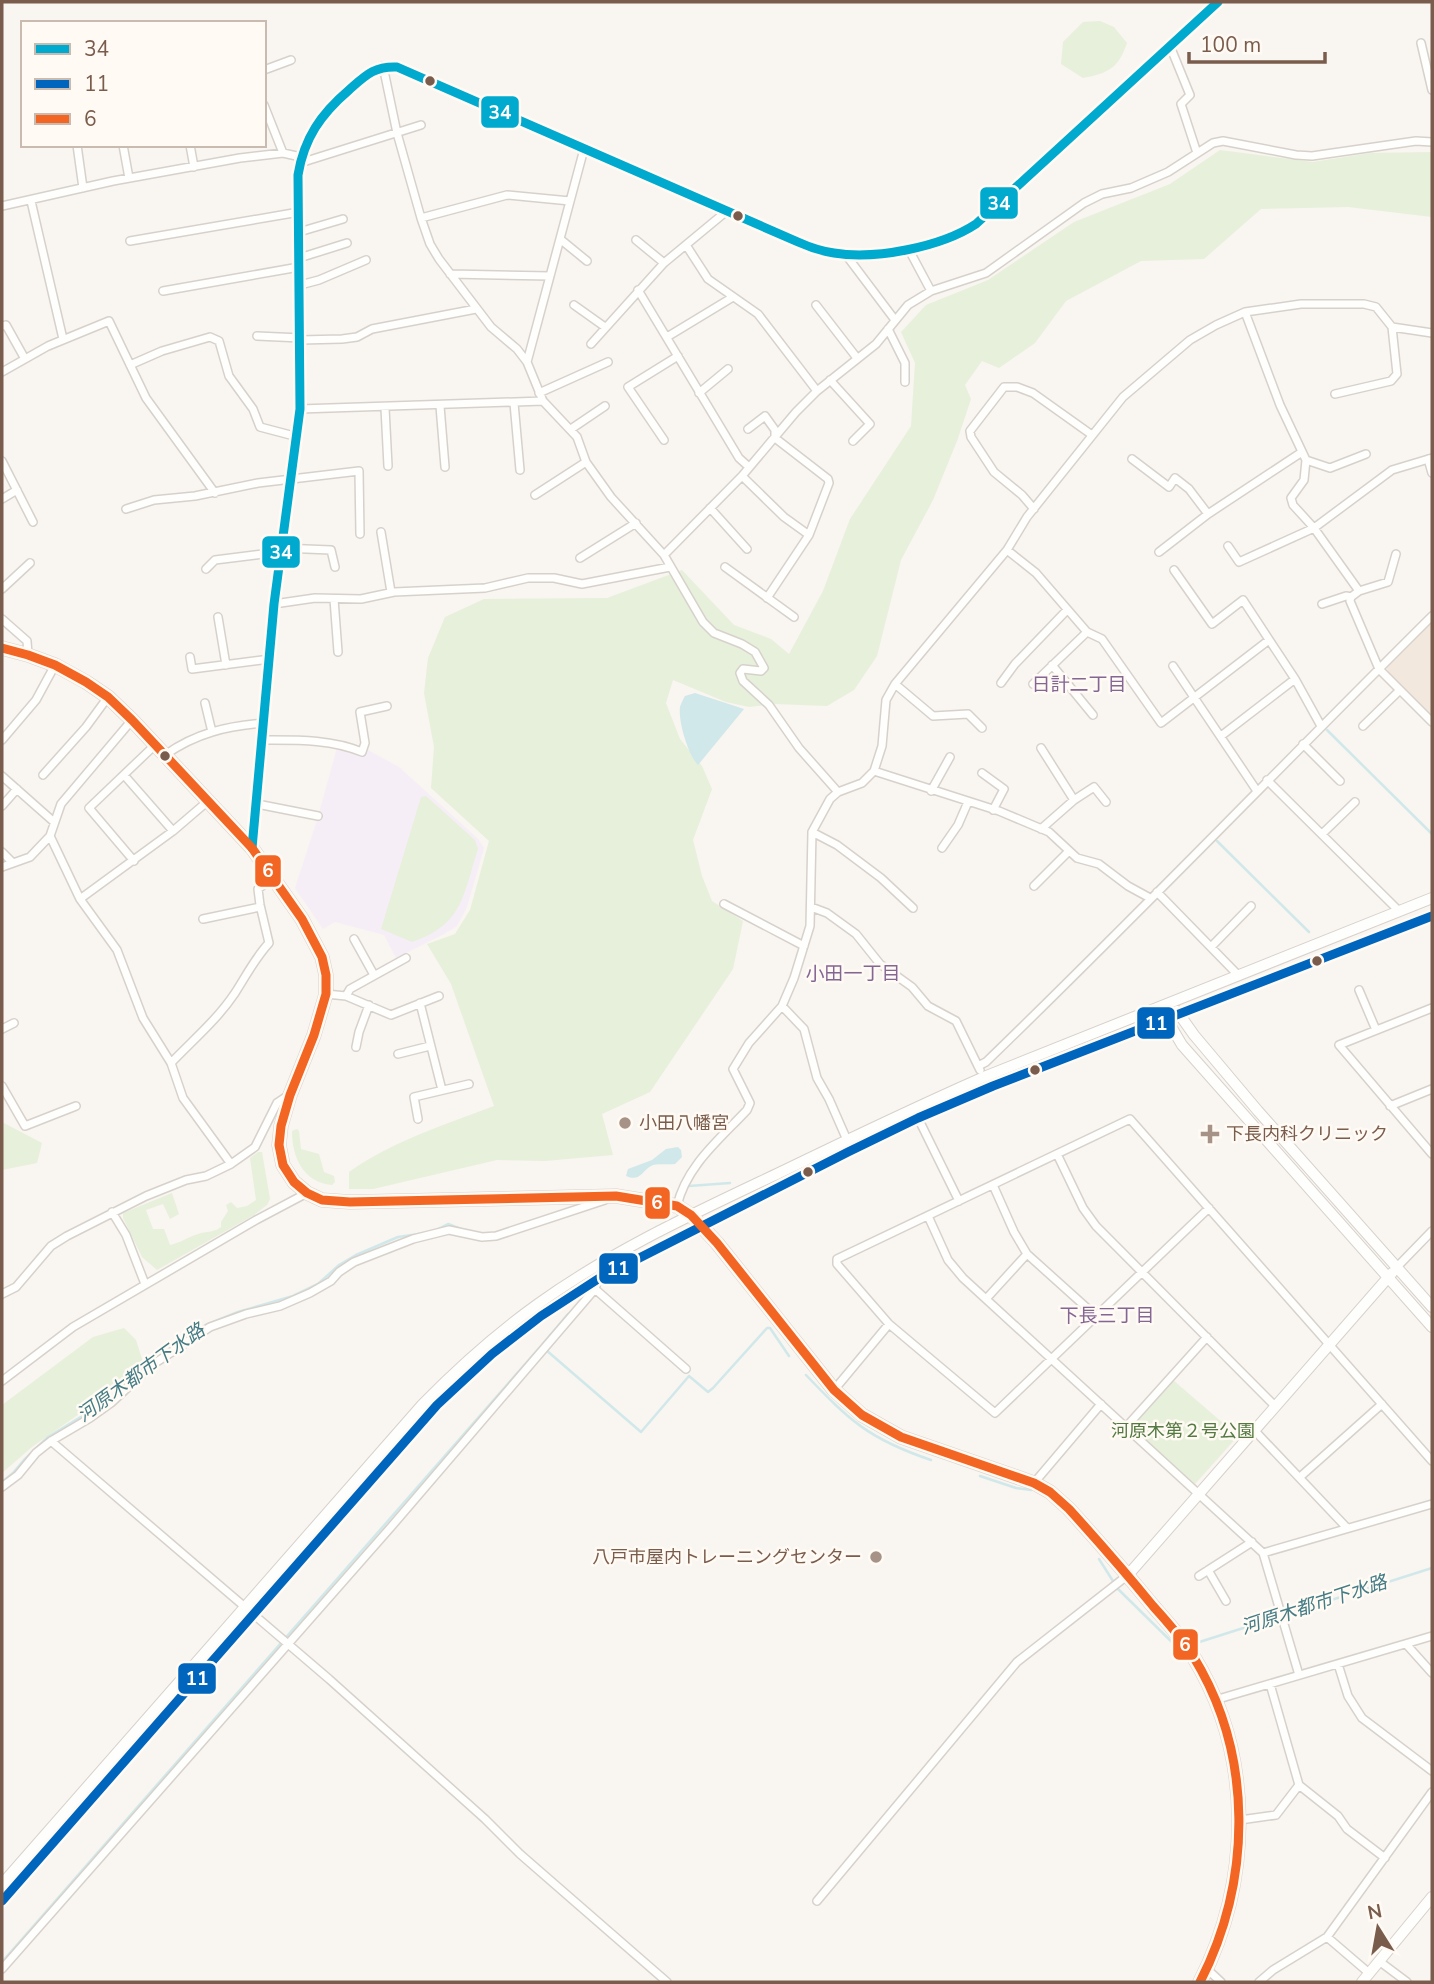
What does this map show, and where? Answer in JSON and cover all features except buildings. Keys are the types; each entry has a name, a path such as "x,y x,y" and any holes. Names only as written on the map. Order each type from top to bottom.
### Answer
{"main road":[{"path":"2,648 28,654 86,682 132,720 252,848 302,919 318,947 326,975 327,994 290,1095 281,1126 279,1145 283,1165 294,1182 307,1193 322,1199 350,1202 616,1196 677,1206 691,1215 717,1243 834,1390 862,1415 901,1437 1034,1483 1050,1492 1069,1509 1193,1655 1215,1700 1234,1761 1240,1820 1239,1854 1220,1940 1200,1982"}],"street":[{"path":"252,848 274,604 300,409 301,160 319,120 371,70 383,66 397,67 797,242 846,255 908,248 953,236 976,224 1218,2"},
{"path":"1421,43 1432,90"},
{"path":"1170,46 1190,95 1181,104 1197,153"},
{"path":"266,69 291,60"},
{"path":"383,66 397,133 430,244 476,309 527,362 541,397 577,437 586,462 611,497 664,555 703,622 714,634 755,652 764,667 761,671 743,669 740,673 743,681 769,705 799,748 838,792"},
{"path":"266,110 284,153"},
{"path":"2,206 129,178 284,153 301,160 421,125"},
{"path":"664,555 742,476 796,412 817,391 876,344 908,304 931,291 986,273 1084,203 1102,194 1131,188 1168,172 1213,143 1223,141 1312,156 1404,143 1432,142"},
{"path":"77,147 83,188"},
{"path":"123,147 129,178"},
{"path":"190,147 194,167"},
{"path":"527,362 584,149"},
{"path":"421,218 507,195 570,201"},
{"path":"31,201 64,339"},
{"path":"591,344 664,263 728,210"},
{"path":"131,241 299,212"},
{"path":"299,232 343,219"},
{"path":"560,239 587,261"},
{"path":"636,240 664,263"},
{"path":"163,291 299,263 346,243"},
{"path":"686,246 708,279 758,314 817,391"},
{"path":"908,248 931,291"},
{"path":"846,255 895,320"},
{"path":"300,285 366,260"},
{"path":"450,274 550,276"},
{"path":"638,290 739,458 749,467"},
{"path":"667,337 733,297"},
{"path":"677,1206 684,1182 699,1161 747,1110 750,1103 733,1069 735,1062 782,1006 804,946 810,926 811,832 821,812 838,792 862,783 874,771 882,746 886,700 895,684 1007,550 1034,509 1092,435 1123,397 1164,360 1216,325 1245,312 1301,304 1364,304 1376,307 1392,327 1397,374 1391,381 1335,394"},
{"path":"573,305 606,327"},
{"path":"816,305 857,358"},
{"path":"257,337 357,337 372,329 476,309"},
{"path":"1245,312 1280,405 1306,460 1304,480 1291,498 1293,505 1314,528 1359,591"},
{"path":"2,372 64,339 109,321 146,398 215,493"},
{"path":"2,326 6,325 24,359"},
{"path":"1392,327 1432,333"},
{"path":"888,329 905,363 905,382"},
{"path":"130,365 162,351 210,337 219,341 229,376 253,409 260,427 298,437"},
{"path":"664,440 628,387 678,356"},
{"path":"300,409 514,403 541,397 608,362"},
{"path":"699,393 728,369"},
{"path":"830,380 870,424 853,441"},
{"path":"1034,509 1022,495 994,472 971,437 970,431 991,403 1004,387 1017,387 1032,393 1092,435"},
{"path":"514,403 520,470"},
{"path":"440,406 445,467"},
{"path":"571,429 605,406"},
{"path":"386,408 388,466"},
{"path":"748,429 765,416 775,429 775,438"},
{"path":"767,598 809,535 829,483 828,479 775,438"},
{"path":"1159,552 1208,514 1302,452"},
{"path":"1306,460 1330,468 1366,454"},
{"path":"1228,546 1239,562 1314,528 1392,470 1430,458 1432,473"},
{"path":"1132,459 1169,487 1175,478 1189,489 1208,514"},
{"path":"2,460 33,522"},
{"path":"535,495 586,462"},
{"path":"126,509 154,500 215,493 292,478 359,471 360,534"},
{"path":"742,476 783,517 809,535"},
{"path":"2,499 17,490"},
{"path":"710,508 747,549"},
{"path":"580,558 636,523"},
{"path":"381,532 391,592"},
{"path":"206,569 215,560 331,550 335,567"},
{"path":"1007,550 1036,573 1087,632 1102,639 1161,723 1269,639"},
{"path":"1322,604 1346,596 1351,597 1359,591 1388,582 1396,554"},
{"path":"2,589 30,563"},
{"path":"274,604 314,598 361,598 391,592 485,588 528,578 554,578 582,584 670,567"},
{"path":"725,567 794,617"},
{"path":"1174,570 1212,624 1243,600 1295,679 1321,726"},
{"path":"1351,597 1352,608 1379,669 1432,722"},
{"path":"334,599 338,652"},
{"path":"1001,683 1015,664 1067,610"},
{"path":"978,1066 986,1062 1065,987 1150,898 1432,616"},
{"path":"218,617 226,665"},
{"path":"2,618 27,641 28,654"},
{"path":"1033,684 1087,632"},
{"path":"190,657 192,669 270,659"},
{"path":"2,740 36,700 55,665"},
{"path":"1052,665 1093,715"},
{"path":"1173,666 1258,791"},
{"path":"1222,736 1295,679"},
{"path":"895,684 933,716 968,714 982,728"},
{"path":"1363,726 1400,690"},
{"path":"43,775 108,698"},
{"path":"205,703 212,732"},
{"path":"263,740 302,740 347,746 362,751 365,743 360,712 387,706"},
{"path":"2,867 30,857 50,835 61,804 132,720"},
{"path":"165,755 186,740 212,732 265,723"},
{"path":"1303,744 1340,781"},
{"path":"134,861 89,808 155,745"},
{"path":"1041,748 1074,800"},
{"path":"931,791 950,757"},
{"path":"874,771 993,810 1049,832 1077,858 1099,864 1128,886 1150,898"},
{"path":"982,773 1004,789 993,810"},
{"path":"124,775 173,831"},
{"path":"2,776 54,822"},
{"path":"1267,780 1399,911"},
{"path":"1041,829 1074,800 1094,787 1106,802"},
{"path":"2,806 17,789"},
{"path":"80,899 134,861 208,801"},
{"path":"942,848 958,825 968,802"},
{"path":"1322,834 1355,802"},
{"path":"257,804 318,816"},
{"path":"811,832 837,845 881,878 913,908"},
{"path":"50,835 80,899 117,950 143,1018 172,1063 183,1098 231,1164"},
{"path":"1034,886 1069,851"},
{"path":"2,852 13,863"},
{"path":"172,1063 208,1028 234,995 268,943 258,889 273,878"},
{"path":"1157,892 1239,976"},
{"path":"2,1901 414,1414 454,1373 508,1326 551,1295 584,1273 691,1215 914,1108 984,1077 1432,898"},
{"path":"723,904 804,946"},
{"path":"1211,947 1251,906"},
{"path":"203,919 260,907"},
{"path":"811,907 827,914 856,934 880,964 912,987 928,1006 956,1021 984,1077"},
{"path":"2,1884 437,1405 492,1354 541,1316 701,1225 918,1118 1166,1018 1432,916"},
{"path":"354,939 374,975"},
{"path":"346,996 350,989 406,958"},
{"path":"1359,990 1376,1030"},
{"path":"327,994 346,996 391,1014 439,996"},
{"path":"420,1003 442,1090"},
{"path":"356,1047 369,1005"},
{"path":"1168,1005 1180,1013 1194,1035 1250,1101 1432,1307"},
{"path":"1168,1005 1166,1018 1182,1045 1432,1327"},
{"path":"782,1006 804,1029 817,1078 846,1140"},
{"path":"1432,1008 1339,1045 1432,1154"},
{"path":"2,1029 14,1023"},
{"path":"397,1054 430,1046"},
{"path":"418,1119 414,1097 469,1084"},
{"path":"2,1086 25,1126 76,1106"},
{"path":"1390,1106 1432,1089"},
{"path":"2,1294 16,1287 51,1246 112,1212 231,1164 255,1147 276,1103 290,1095"},
{"path":"914,1108 959,1201"},
{"path":"1209,1208 995,1413 888,1324 837,1264 837,1259 1130,1119 1330,1344 1432,1461"},
{"path":"1057,1153 1083,1208 1096,1226 1275,1406"},
{"path":"993,1185 1027,1254 1097,1317"},
{"path":"2,1381 73,1327 307,1193"},
{"path":"2,1486 18,1475 36,1453 51,1441 111,1403 140,1375 191,1338 219,1324 280,1306 310,1293 354,1262 413,1239 449,1230 482,1237 510,1233 616,1196"},
{"path":"112,1212 126,1235 145,1284"},
{"path":"928,1216 948,1260 963,1278 1264,1553 1299,1675"},
{"path":"817,1900 1017,1662 1128,1576 1388,1277 1432,1231"},
{"path":"986,1299 1027,1254"},
{"path":"597,1284 686,1369"},
{"path":"2,1969 287,1645 597,1284"},
{"path":"834,1390 888,1324"},
{"path":"1126,1427 1207,1337"},
{"path":"1034,1483 1101,1404"},
{"path":"1300,1477 1382,1404"},
{"path":"1254,1430 1348,1528"},
{"path":"51,1441 329,1679 485,1819 512,1847 667,1982"},
{"path":"1264,1553 1432,1504"},
{"path":"1199,1576 1252,1542"},
{"path":"1208,1570 1226,1601"},
{"path":"1215,1700 1432,1636"},
{"path":"1406,1644 1432,1674"},
{"path":"1338,1664 1348,1696 1362,1718 1432,1771"},
{"path":"1270,1684 1299,1785 1338,1816 1347,1829 1385,1857"},
{"path":"1240,1820 1276,1815 1299,1785"},
{"path":"1259,1982 1273,1970 1327,1937 1432,1792"},
{"path":"1327,1937 1366,1978 1430,1904"},
{"path":"1379,1961 1407,1982"},
{"path":"1207,1969 1221,1982"}],"shaded area":[{"path":"1432,620 1432,716 1388,672 1386,666"},
{"path":"337,748 363,755 368,750 399,767 478,839 484,848 467,907 457,926 396,958 384,935 335,922 323,929 295,888"}],"green space":[{"path":"1100,21 1114,27 1127,43 1120,59 1111,68 1083,78 1061,64 1063,42 1083,22"},
{"path":"1220,150 1313,162 1370,153 1432,152 1432,217 1348,207 1261,209 1204,259 1141,261 1066,301 1035,343 999,368 982,361 965,385 971,399 933,500 901,560 877,656 854,690 827,706 776,704 749,707 726,702 673,680 666,703 680,739 702,766 712,789 693,840 702,876 712,901 743,921 733,969 650,1092 602,1114 613,1155 545,1161 497,1160 373,1189 349,1189 349,1172 383,1151 419,1134 494,1106 451,984 427,944 455,934 470,910 489,841 431,788 434,747 424,693 428,658 445,617 484,599 607,598 682,570 734,625 771,639 789,654 823,591 850,519 911,426 915,363 901,332 926,305 988,280 1074,222 1170,184"},
{"path":"426,796 475,840 478,849 464,894 451,917 442,927 412,942 381,929 421,797"},
{"path":"2,1122 42,1143 37,1163 2,1170"},
{"path":"297,1129 301,1149 319,1154 324,1172 334,1176 335,1182 332,1185 314,1179 301,1167 293,1141 292,1131"},
{"path":"262,1152 270,1199 267,1205 157,1270 142,1257 123,1213 172,1193 179,1214 170,1219 163,1204 146,1210 153,1229 164,1229 170,1245 215,1230 221,1227 228,1211 226,1205 231,1202 237,1208 256,1200 250,1158"},
{"path":"124,1328 136,1340 143,1362 112,1391 32,1447 2,1473 2,1405 93,1337"},
{"name":"河原木第２号公園","path":"1173,1380 1238,1436 1195,1484 1132,1427"}],"water":[{"path":"695,693 744,709 698,765 687,746 680,713 685,696"},
{"path":"678,1147 682,1157 675,1164 653,1165 637,1177 626,1176 628,1169 652,1160 666,1149"}],"waterway":[{"name":"河原木都市下水路","path":"1327,730 1432,834"},
{"name":"河原木都市下水路","path":"1217,841 1309,932"},
{"name":"河原木都市下水路","path":"689,1186 730,1183"},
{"name":"河原木都市下水路","path":"436,1230 448,1224 461,1229"},
{"name":"河原木都市下水路","path":"153,1360 179,1340 206,1325 238,1312 293,1296 318,1284 339,1265 356,1255 398,1237 426,1233"},
{"path":"541,1346 568,1314"},
{"path":"546,1350 641,1432 689,1376 708,1392 767,1328 770,1328 789,1356"},
{"path":"2,1962 541,1346"},
{"name":"河原木都市下水路","path":"2,1482 48,1437 110,1399 148,1364"},
{"path":"806,1375 835,1405 862,1427 892,1444 931,1460"},
{"path":"980,1476 1031,1490"},
{"path":"1099,1559 1118,1589 1178,1648 1183,1647"},
{"name":"河原木都市下水路","path":"1190,1645 1432,1568"}],"transit line":[{"name":"34","path":"252,848 274,604 300,409 298,175 305,149 315,128 330,108 365,76 376,70 397,67 806,246 829,252 869,255 926,245 976,224 1218,2"},
{"name":"6","path":"2,648 55,665 108,697 252,848 302,919 322,957 326,994 314,1035 290,1095 281,1126 279,1145 283,1165 294,1182 307,1193 322,1200 350,1202 616,1196 677,1206 691,1215 717,1243 834,1390 862,1415 901,1437 1034,1483 1050,1492 1080,1521 1189,1649 1213,1694 1227,1734 1236,1776 1239,1818 1237,1860 1217,1943 1200,1982"},
{"name":"11","path":"2,1901 437,1405 492,1354 541,1316 598,1279 918,1118 993,1086 1432,916"}],"place":[{"name":"小田八幡宮","path":"625,1123"},
{"name":"下長内科クリニック","path":"1210,1134"},
{"name":"八戸市屋内トレーニングセンター","path":"876,1557"}],"district":[{"name":"日計二丁目","path":"1079,685"},
{"name":"小田一丁目","path":"853,974"},
{"name":"下長三丁目","path":"1107,1316"}]}
